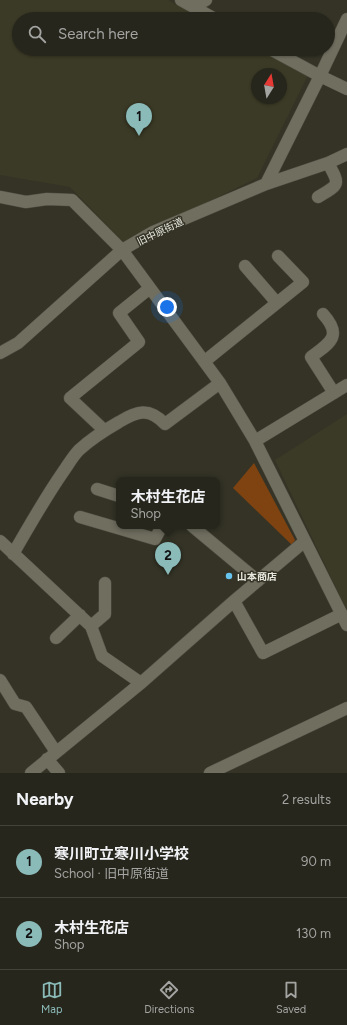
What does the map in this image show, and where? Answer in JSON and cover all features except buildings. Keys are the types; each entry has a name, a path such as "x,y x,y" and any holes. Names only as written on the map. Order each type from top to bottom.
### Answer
{"street":[{"path":"181,0 203,12"},
{"path":"194,7 206,0"},
{"path":"335,44 347,19"},
{"path":"283,56 347,89"},
{"path":"266,184 329,56"},
{"name":"旧中原街道","path":"0,353 18,342 122,250 153,232 266,184 328,163 347,154"},
{"path":"318,197 334,187 336,183 336,178 328,163"},
{"path":"0,197 26,202 47,199 72,200 122,250 205,361 255,441 344,619 263,653 234,601"},
{"path":"205,361 303,282 278,256"},
{"path":"245,266 277,303"},
{"path":"104,430 70,398 139,342 119,313 150,288"},
{"path":"323,314 333,328 334,332 328,343 311,357 334,393"},
{"path":"0,358 18,342"},
{"path":"13,554 50,491 78,451 104,430 129,416 141,412 152,414 165,424 220,383"},
{"path":"255,441 347,385"},
{"path":"97,489 116,495"},
{"path":"80,517 116,528"},
{"path":"121,529 155,539 160,529"},
{"path":"196,529 258,581"},
{"path":"31,773 141,683 305,541"},
{"path":"0,542 91,626 102,656 141,683"},
{"path":"91,626 105,614 105,583"},
{"path":"56,638 80,615"},
{"path":"2,686 15,704 30,704 59,773"},
{"path":"213,772 347,708"}],"shaded area":[{"path":"0,0 168,0 190,12 12,12 12,56 273,56 308,75 257,178 124,243 70,187 0,175"},
{"path":"347,414 347,611 275,460"},
{"path":"254,463 295,540 292,545 233,488"}],"place":[{"name":"寒川町立寒川小学校","path":"139,136"},
{"name":"木村生花店","path":"168,575"},
{"name":"山本商店","path":"229,576"}]}
